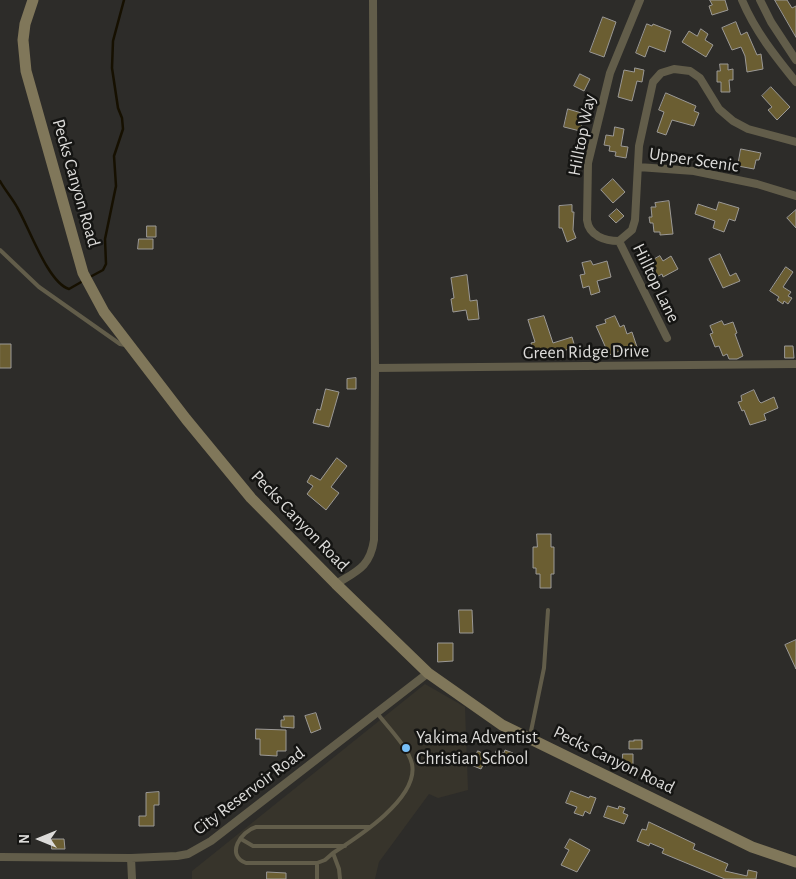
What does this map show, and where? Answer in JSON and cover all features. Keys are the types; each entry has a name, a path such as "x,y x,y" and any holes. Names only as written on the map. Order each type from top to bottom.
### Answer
{"street":[{"name":"Pecks Canyon Road","path":"33,0 25,24 23,53 28,80 83,272 104,312 251,498 428,673 502,725 752,847 796,862"},
{"path":"336,584 362,568 372,552 374,540 373,0"},
{"name":"Hilltop Way","path":"619,241 609,241 601,238 587,224 586,174 610,73 640,0"},
{"path":"742,0 774,56 796,82"},
{"path":"760,0 771,22 796,60"},
{"name":"Upper Scenic","path":"796,142 748,129 733,121 719,109 700,78 690,71 674,69 661,73 653,82 639,146 638,167 694,171 757,184 796,196"},
{"path":"619,241 632,230 635,220 638,167"},
{"name":"Hilltop Lane","path":"619,241 667,338"},
{"name":"Green Ridge Drive","path":"375,368 796,364"},
{"name":"City Reservoir Road","path":"0,856 132,858 188,854 211,841 428,673"},
{"path":"132,858 132,879"}],"lane":[{"path":"0,250 39,287 120,344 130,344"},
{"path":"529,738 544,668 548,610"},
{"path":"370,827 256,827 251,829 236,844 236,856 241,861 246,862 318,863 325,860 370,827 402,798 410,784 412,763 407,753 376,712"},
{"path":"242,838 254,846 345,846"},
{"path":"334,853 340,879"},
{"path":"317,879 318,863"}],"shaded area":[{"name":"Yakima Adventist Christian School","path":"425,684 465,707 468,790 438,798 429,794 379,862 375,879 192,879 192,871"}],"building":[{"path":"710,0 725,0 728,10 712,15 709,6 712,5"},
{"path":"775,0 787,0 792,8 796,6 796,37"},
{"path":"603,17 616,22 604,57 590,52"},
{"path":"736,22 741,35 747,32 757,55 761,54 763,69 747,72 745,56 741,47 732,50 722,28"},
{"path":"647,24 652,26 653,24 671,31 665,52 649,46 645,57 636,53"},
{"path":"701,29 708,34 705,40 713,45 706,57 682,42 689,31 697,36"},
{"path":"720,64 728,64 728,70 733,69 733,80 729,80 730,92 721,92 721,82 717,82 717,71 720,71"},
{"path":"635,68 644,70 642,82 637,81 632,101 618,97 624,70 634,72"},
{"path":"580,74 590,79 584,91 574,86"},
{"path":"771,87 790,107 777,120 768,110 772,107 762,96"},
{"path":"666,93 696,106 694,111 699,113 694,126 672,120 666,135 657,132 664,112 659,110"},
{"path":"568,109 585,114 580,131 564,127"},
{"path":"615,127 624,129 621,146 628,147 626,158 615,156 616,152 609,151 610,146 604,145 606,135 613,136"},
{"path":"741,149 761,153 759,160 756,160 754,169 738,166"},
{"path":"613,179 625,192 613,203 601,190"},
{"path":"669,201 673,234 660,235 660,232 654,232 653,223 650,223 649,217 652,217 651,207 656,207 655,203"},
{"path":"719,202 739,208 735,221 729,219 724,232 713,228 715,221 695,214 698,204 716,210"},
{"path":"572,205 572,212 574,212 573,230 576,238 567,242 562,228 559,228 559,206"},
{"path":"617,209 624,216 616,223 609,216"},
{"path":"796,210 796,228 787,218"},
{"path":"147,226 156,226 156,237 147,237"},
{"path":"139,239 153,239 153,249 138,249"},
{"path":"720,254 730,276 736,273 740,281 723,288 709,259"},
{"path":"660,256 663,261 671,256 678,269 663,277 662,274 653,279 648,268 655,264 653,260"},
{"path":"591,261 593,265 607,261 611,277 597,281 600,292 591,295 589,286 583,288 580,275 585,274 582,263"},
{"path":"786,267 793,272 783,287 791,292 788,296 792,298 788,304 784,301 783,304 777,300 779,297 770,291"},
{"path":"467,275 470,301 477,300 479,319 468,320 466,310 453,312 451,299 454,298 451,278"},
{"path":"544,316 553,343 572,337 575,347 554,354 553,350 534,355 531,343 535,342 528,320"},
{"path":"615,316 620,327 624,325 627,334 632,332 637,347 628,351 627,348 609,355 596,326 606,323 605,320"},
{"path":"722,321 724,325 733,322 743,356 737,359 729,359 727,354 723,356 719,346 715,347 710,334 713,333 710,326"},
{"path":"0,344 11,344 11,368 0,368"},
{"path":"785,346 793,346 794,358 785,358"},
{"path":"356,378 356,389 347,389 347,379"},
{"path":"326,389 339,392 329,427 313,423 317,409 320,410"},
{"path":"754,390 761,403 774,397 778,408 764,414 766,420 750,425 744,410 742,411 738,402 742,401 741,396"},
{"path":"337,458 347,466 331,487 339,493 326,510 307,494 313,486 307,482 311,475 320,480"},
{"path":"537,534 551,534 551,547 554,547 554,574 551,574 551,588 540,588 540,574 536,574 536,568 533,568 533,547 537,547"},
{"path":"459,610 472,610 473,633 460,633"},
{"path":"796,640 796,669 785,645"},
{"path":"438,643 453,643 453,661 438,662"},
{"path":"316,713 321,729 311,733 305,716"},
{"path":"284,716 294,716 294,728 281,727 281,720 284,720"},
{"path":"256,729 286,730 286,751 277,751 277,756 260,755 260,739 256,739"},
{"path":"642,740 642,749 629,749 629,741"},
{"path":"497,750 504,753 505,750 513,753 508,763 494,757"},
{"path":"478,751 491,757 486,766 483,765 481,769 471,765"},
{"path":"623,754 633,754 633,770 623,770"},
{"path":"571,791 589,798 590,796 596,798 590,814 585,811 583,816 574,813 577,807 566,803"},
{"path":"159,792 159,805 154,805 154,826 139,826 139,816 146,816 146,793"},
{"path":"608,806 618,809 619,806 625,808 623,813 628,815 624,824 604,817"},
{"path":"649,822 695,844 693,849 728,864 725,871 747,876 748,870 757,872 756,879 725,879 662,853 664,849 650,843 649,846 637,841 642,829 646,830"},
{"path":"52,839 64,839 65,849 52,849"},
{"path":"570,839 590,850 577,872 561,865 569,850 565,848"},
{"path":"267,872 286,873 286,879 267,879"}],"waterway":[{"path":"90,277 103,270 106,264 105,239 116,186 114,156 123,129 112,68 113,41 124,0"},
{"path":"0,181 17,207 46,266 61,285 69,289 83,281"}],"place":[{"name":"Yakima Adventist Christian School","path":"406,748"}]}
